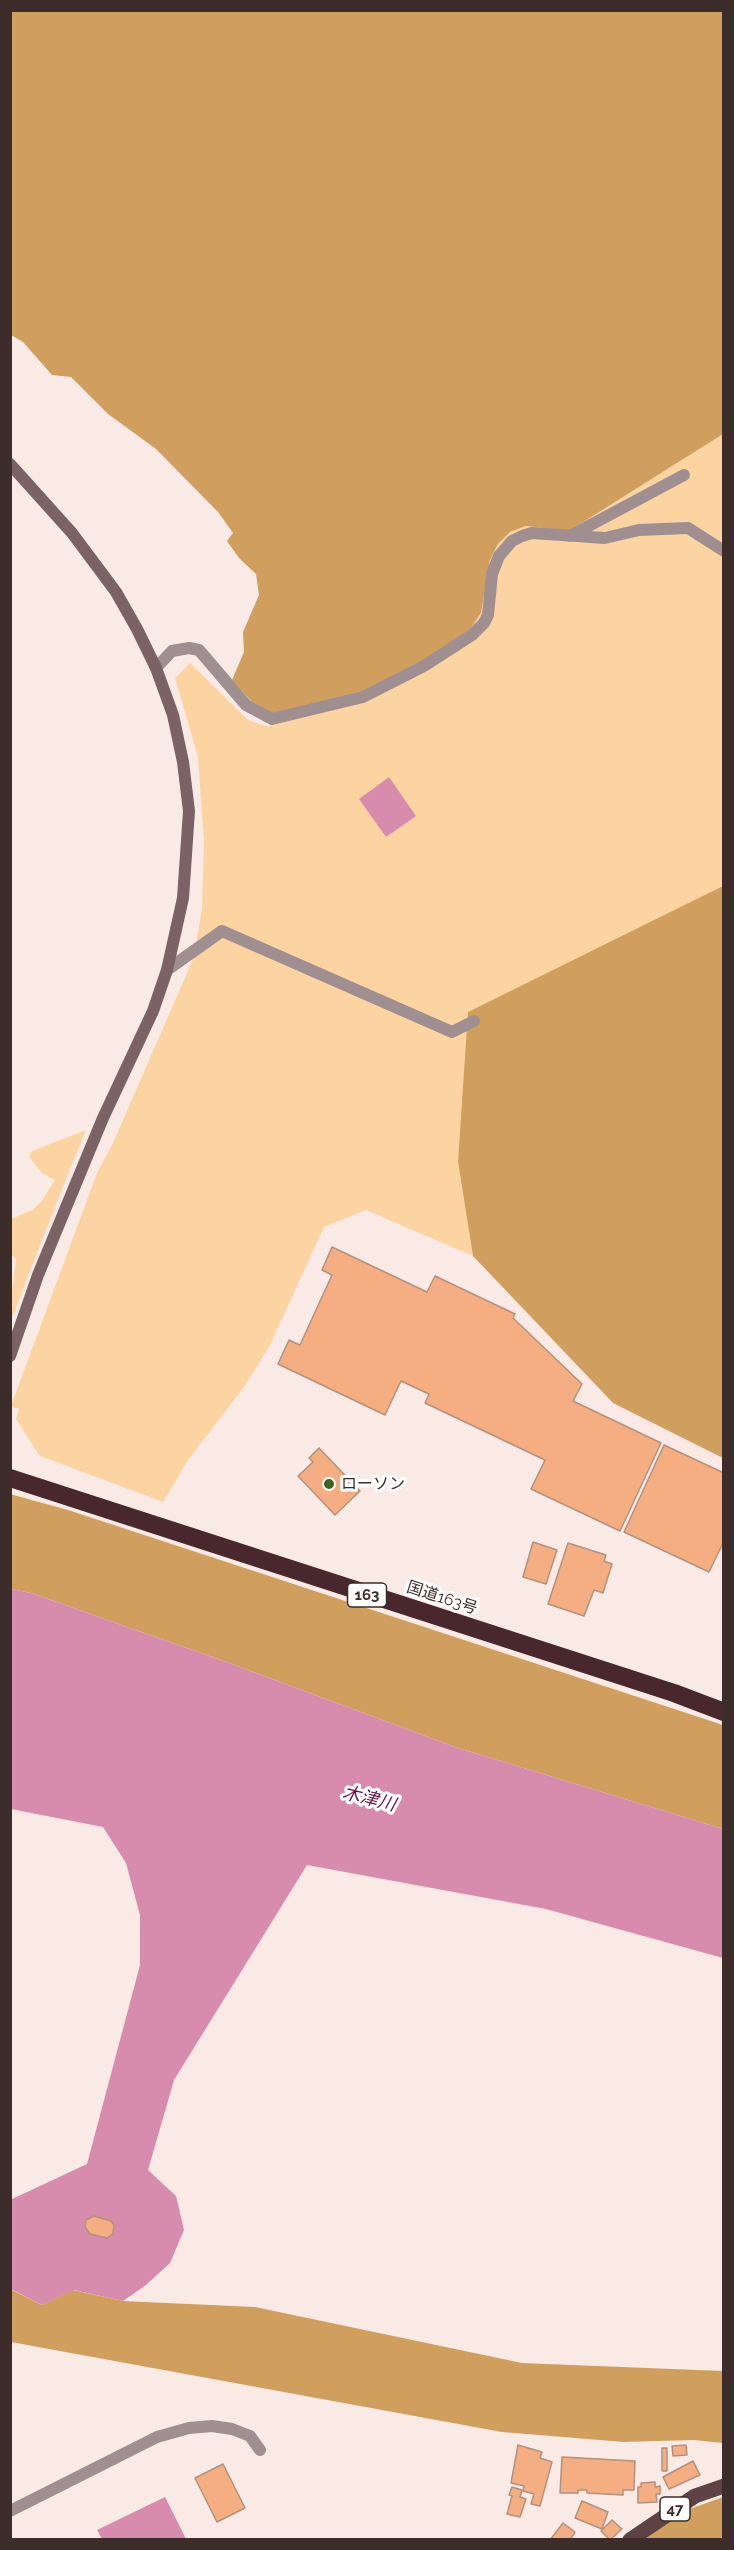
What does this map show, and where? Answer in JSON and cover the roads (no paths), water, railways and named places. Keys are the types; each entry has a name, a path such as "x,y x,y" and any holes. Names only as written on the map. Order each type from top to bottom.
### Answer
{"highway":[{"name":"国道163号","path":"10,1478 674,1693 723,1712"}],"main road":[{"name":"47","path":"630,2540 695,2496 723,2486"}],"street":[{"path":"10,464 72,534 116,592 156,669 172,715 183,762 189,811 183,898 167,969 153,1011 103,1118 38,1275 10,1356"},
{"path":"569,537 684,475"},
{"path":"156,669 172,651 189,648 199,650 246,705 272,719 363,697 424,666 479,630 491,606 495,565 504,548 512,541 532,533 605,538 639,530 688,528 723,551"},
{"path":"167,969 222,931 452,1032 474,1021"},
{"path":"10,2511 157,2437 189,2428 212,2426 232,2429 250,2436 260,2450"}],"water":[{"path":"389,777 416,816 386,837 359,799"},
{"name":"木津川","path":"11,1589 31,1593 229,1663 455,1747 723,1829 723,1958 546,1909 307,1865 174,2080 148,2170 176,2196 184,2230 170,2263 146,2285 123,2301 74,2290 42,2305 11,2289 10,2200 87,2164 140,1965 140,1915 126,1863 103,1827 11,1809"},
{"path":"165,2497 186,2539 102,2539 97,2530"}],"place":[{"name":"ローソン","path":"329,1484"}]}
